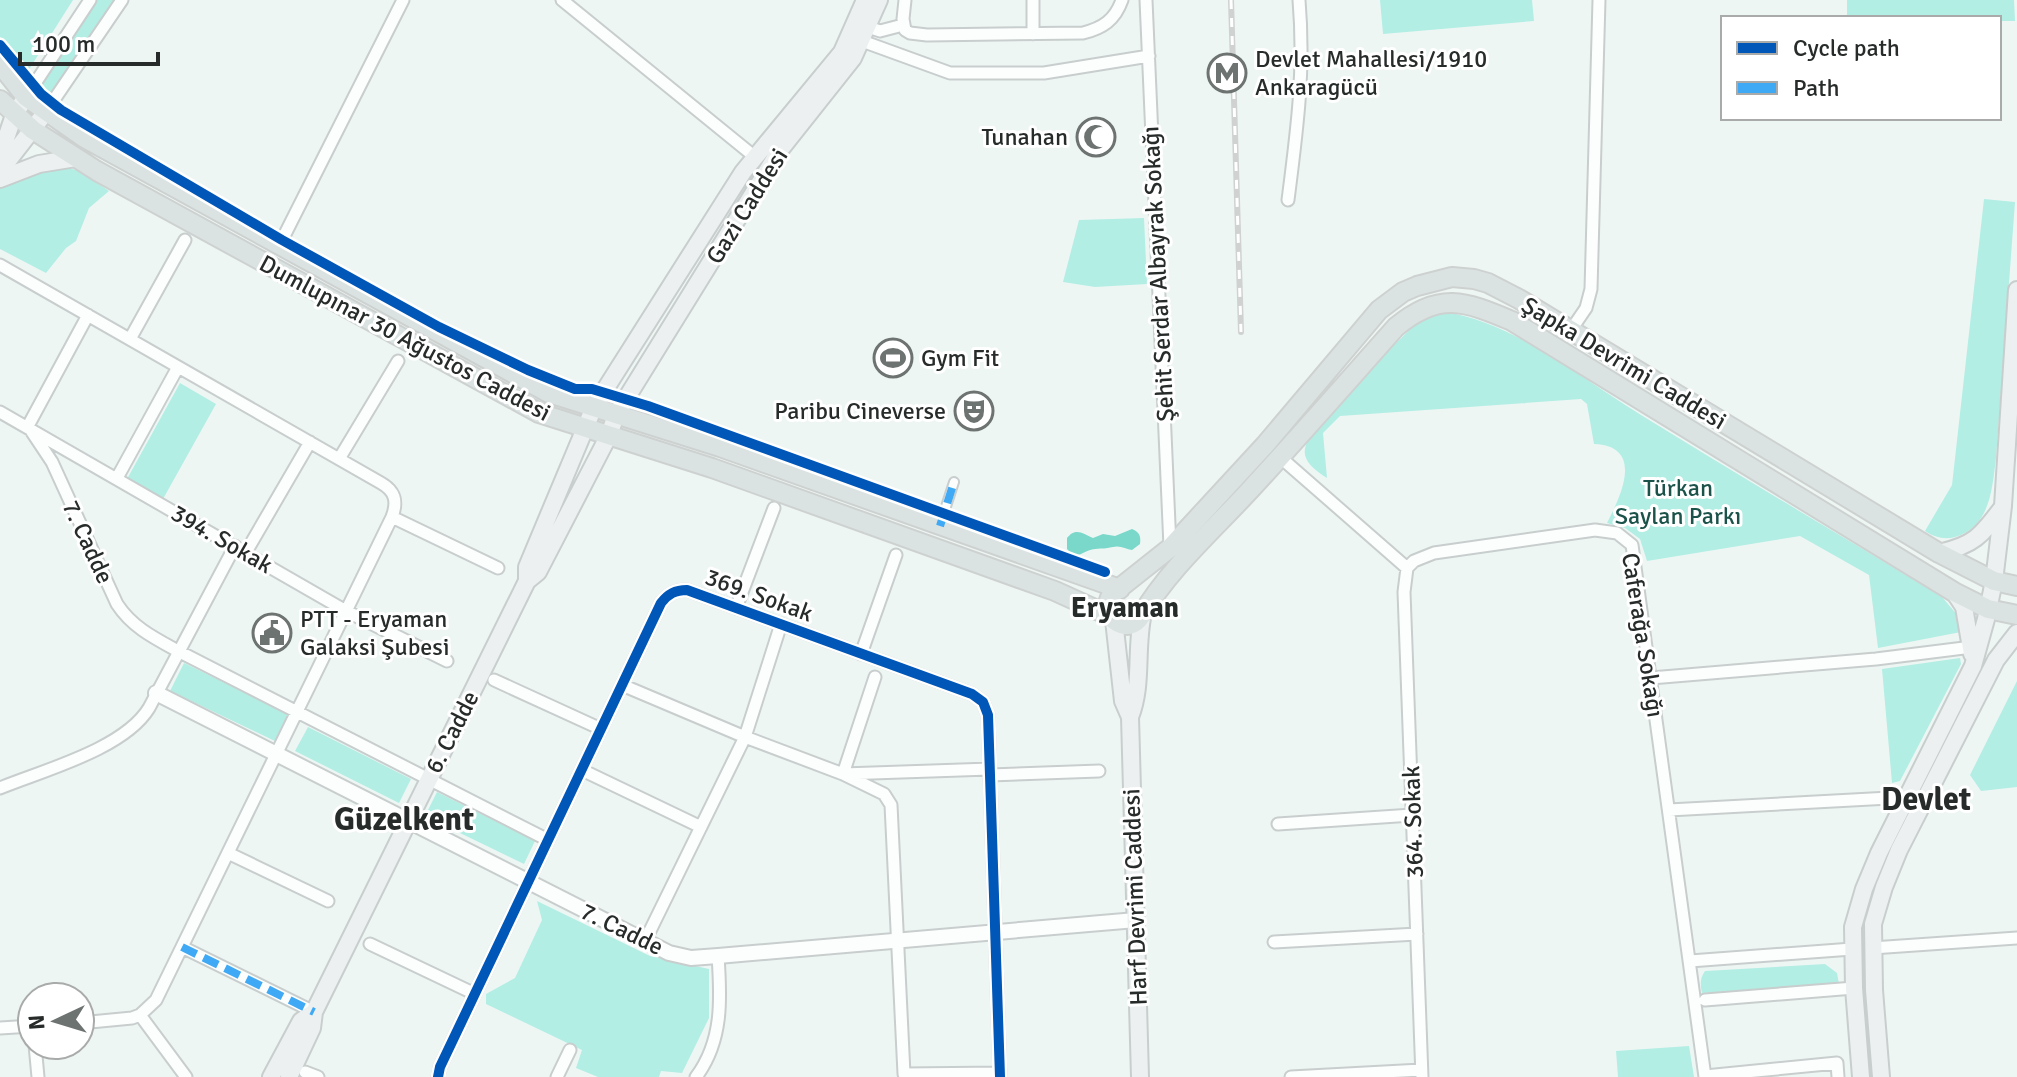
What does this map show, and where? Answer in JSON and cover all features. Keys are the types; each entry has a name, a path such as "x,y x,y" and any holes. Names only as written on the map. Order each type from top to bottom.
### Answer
{"main road":[{"name":"Gazi Caddesi","path":"594,407 731,189 862,30 865,0"},
{"name":"Gazi Caddesi","path":"616,415 780,150 844,72 879,0"},
{"name":"Dumlupınar 30 Ağustos Caddesi","path":"0,64 26,97 83,137 549,393 720,447 1121,588"},
{"path":"0,156 14,115 26,97"},
{"name":"Dumlupınar 30 Ağustos Caddesi","path":"0,100 33,130 76,158 539,413 712,468 1023,579 1112,618"},
{"path":"0,171 45,113"},
{"path":"0,179 39,164 76,158"},
{"path":"731,189 748,200"},
{"name":"Şapka Devrimi Caddesi","path":"1144,611 1157,590 1273,451 1379,310 1417,286 1452,277 1474,279 1519,299 1939,553 1994,581 2017,586"},
{"path":"1861,1077 1853,927 1864,889 1973,666 1988,609 2003,506 2017,290"},
{"name":"Şapka Devrimi Caddesi","path":"1121,588 1170,548 1273,451 1396,327 1414,312 1443,302 1477,306 1521,326 1954,592 1988,609 2017,615"},
{"name":"6. Cadde","path":"527,581 527,567 594,407"},
{"name":"6. Cadde","path":"297,1074 314,1012 527,581 538,572 609,435 616,415"},
{"path":"1939,553 1973,543 2003,506"},
{"path":"1121,588 1138,592 1144,611 1130,624 1112,618 1109,599 1121,588"},
{"path":"1954,592 1964,607 1973,666"},
{"name":"Harf Devrimi Caddesi","path":"1130,717 1137,700 1137,646 1144,611"},
{"name":"Harf Devrimi Caddesi","path":"1112,618 1123,701 1130,717 1140,1077"},
{"path":"1881,1077 1872,948 1873,924 1884,887 1899,850 1996,660 2017,633"},
{"path":"1852,949 1872,948"},
{"name":"6. Cadde","path":"271,1077 301,1021 314,1012"}],"street":[{"path":"26,97 90,0"},
{"path":"45,113 122,0"},
{"path":"279,246 403,0"},
{"path":"562,0 755,157"},
{"path":"905,0 903,25 905,30 916,34 1083,33 1098,30 1110,21 1118,12 1122,0"},
{"path":"1033,0 1033,34"},
{"name":"Şehit Serdar Albayrak Sokağı","path":"1146,0 1170,548"},
{"path":"1288,200 1302,87 1303,43 1299,0"},
{"path":"1571,330 1586,308 1591,289 1599,0"},
{"path":"862,30 880,31 903,25"},
{"path":"862,30 950,73 1044,73 1149,56"},
{"path":"130,339 185,240"},
{"path":"0,266 339,459 392,491 395,501 392,517 156,1000 140,1015 96,1022"},
{"path":"28,426 88,315"},
{"path":"339,459 398,361"},
{"path":"117,478 178,367"},
{"name":"394. Sokak","path":"0,412 346,611 447,661"},
{"name":"7. Cadde","path":"28,426 52,462 122,612 143,632 548,840"},
{"path":"0,788 99,748 123,736 143,718 178,651 310,442"},
{"path":"1273,451 1407,568"},
{"path":"940,526 954,482"},
{"path":"736,608 774,508"},
{"path":"392,517 498,568"},
{"name":"Caferağa Sokağı","path":"1407,568 1434,553 1595,530 1617,533 1628,540 1634,552 1705,1076"},
{"path":"861,654 896,555"},
{"name":"364. Sokak","path":"1407,568 1404,592 1421,1073"},
{"name":"369. Sokak","path":"438,1077 440,1067 661,603 672,592 687,590 978,697 983,702 988,715 1000,1075"},
{"path":"645,941 745,737 781,624"},
{"path":"1651,678 1876,659 1972,647"},
{"path":"843,774 875,677"},
{"path":"494,680 601,729"},
{"path":"622,685 843,774 884,794 891,805 904,1074 1000,1075"},
{"name":"7. Cadde","path":"156,693 669,953 691,958 1136,920"},
{"path":"582,770 701,827"},
{"path":"843,774 1099,771"},
{"path":"1669,810 1908,797"},
{"path":"1278,824 1412,815"},
{"path":"228,853 328,901"},
{"path":"1274,942 1417,934"},
{"path":"1872,948 2017,938"},
{"path":"370,944 475,994"},
{"path":"182,947 314,1012"},
{"path":"1690,961 1852,949"},
{"path":"696,1077 716,1039 721,1002 718,956"},
{"path":"1705,1000 1854,988"},
{"path":"140,1015 186,1077"},
{"path":"557,1077 570,1050"},
{"path":"1705,1076 1837,1063 1838,1077"},
{"path":"1291,1077 1421,1073"},
{"path":"297,1074 318,1077"}],"green space":[{"path":"0,0 73,0 28,71 0,37"},
{"path":"97,0 117,0 50,94 40,83"},
{"path":"1380,0 1532,0 1534,21 1383,34"},
{"path":"1847,0 2014,0 2015,21 2001,21 2001,16 1847,16"},
{"path":"64,167 80,171 109,191 89,208 76,241 66,248 46,273 0,249 0,189 30,174"},
{"path":"1984,199 2015,202 1996,458 1990,494 1982,516 1967,532 1943,538 1925,531 1952,485"},
{"path":"1144,218 1147,284 1095,287 1063,282 1079,220"},
{"name":"Türkan Saylan Parkı","path":"1444,312 1496,327 1546,353 1679,438 1942,597 1959,617 1961,632 1878,648 1869,575 1800,536 1647,561 1640,539 1625,528 1607,523 1622,487 1624,463 1620,453 1594,444 1587,404 1581,399 1340,416 1323,433 1327,478 1318,472 1305,456 1306,445 1312,436 1411,328"},
{"path":"180,383 216,404 163,499 127,479"},
{"path":"1960,658 1961,664 1900,781 1892,783 1882,669"},
{"path":"184,663 290,715 277,742 170,691"},
{"path":"2017,681 2017,787 1981,791 1970,775"},
{"path":"308,727 411,779 399,803 295,751"},
{"path":"437,792 535,841 524,864 425,816"},
{"path":"537,901 650,956 709,969 709,1018 682,1073 661,1071 659,1077 598,1077 576,1068 582,1050 486,1004 486,994 515,978 542,920"},
{"path":"1825,964 1837,973 1839,984 1702,993 1701,981 1705,971"},
{"path":"1689,1046 1694,1077 1618,1077 1616,1051"}],"shaded area":[{"path":"1132,529 1138,533 1140,544 1132,550 1116,547 1074,555 1067,549 1067,538 1073,533 1080,532 1093,538 1103,534 1115,536"}],"railway":[{"path":"1231,0 1241,332"}],"marked path":[{"path":"940,526 954,482"},
{"path":"182,947 314,1012"}],"cycle path":[{"path":"0,45 41,94 61,110 282,240 439,327 528,370 575,389 592,389 648,406 1105,572"},
{"path":"438,1077 440,1067 661,603 672,593 687,590 972,694 983,702 988,715 1000,1077"}],"place":[{"name":"Devlet Mahallesi/1910 Ankaragücü","path":"1227,73"},
{"name":"Tunahan","path":"1096,137"},
{"name":"Gym Fit","path":"893,358"},
{"name":"Paribu Cineverse","path":"974,411"},
{"name":"PTT - Eryaman Galaksi Şubesi","path":"272,633"}],"district":[{"name":"Eryaman","path":"1125,608"},
{"name":"Devlet","path":"1926,799"},
{"name":"Güzelkent","path":"404,819"}]}
